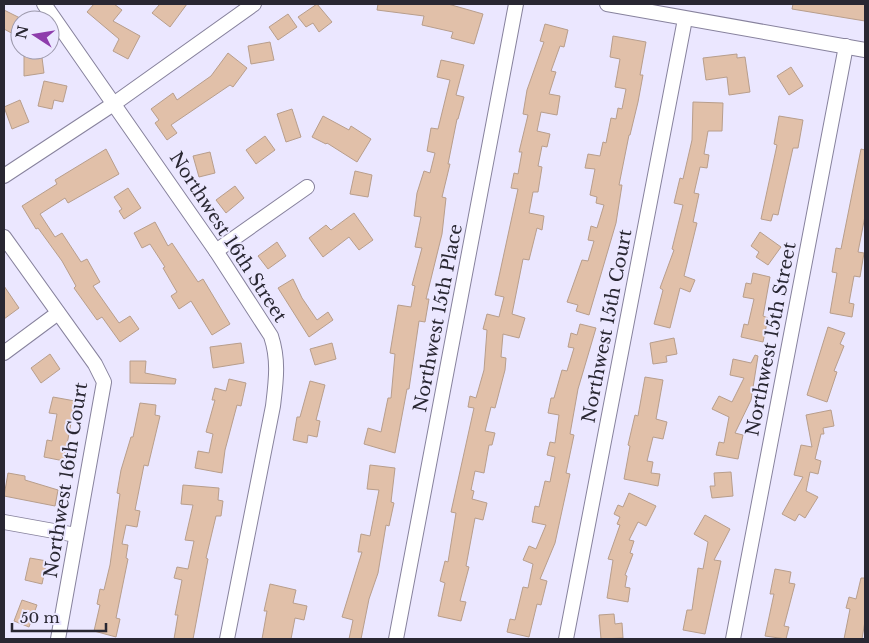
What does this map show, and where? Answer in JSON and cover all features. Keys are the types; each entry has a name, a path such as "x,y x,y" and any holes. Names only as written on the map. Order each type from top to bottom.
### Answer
{"street":[{"name":"Northwest 16th Street","path":"44,4 115,103 216,251 271,336 276,350 277,373 227,639"},
{"path":"4,176 115,103 254,4"},
{"name":"Northwest 15th Place","path":"396,639 516,4"},
{"path":"607,4 865,50"},
{"name":"Northwest 15th Court","path":"566,639 685,19"},
{"name":"Northwest 15th Street","path":"733,639 846,46"},
{"path":"216,251 307,187"},
{"name":"Northwest 16th Court","path":"4,237 95,364 104,382 58,639"},
{"path":"4,354 58,313"},
{"path":"4,522 76,535"}],"building":[{"path":"94,4 114,4 122,10 113,21 140,36 128,59 113,51 119,39 87,12"},
{"path":"160,4 187,4 170,27 152,13"},
{"path":"317,4 332,22 319,32 313,23 306,27 298,17"},
{"path":"378,4 448,4 483,14 474,44 451,38 453,32 422,25 424,16 377,10"},
{"path":"793,4 865,4 865,21 792,9"},
{"path":"4,10 10,13 10,32 4,29"},
{"path":"288,14 297,27 278,40 269,27"},
{"path":"545,24 568,30 564,47 560,46 551,71 556,72 549,94 560,96 557,115 541,112 537,131 550,134 547,147 542,146 538,166 542,167 538,192 533,192 529,213 544,216 542,230 537,228 529,260 523,259 512,314 525,318 519,338 503,334 501,357 506,358 505,370 495,408 491,407 485,431 495,433 492,445 489,445 484,473 475,471 471,490 474,491 472,499 487,503 483,520 475,518 466,566 469,567 460,601 466,602 461,621 438,616 445,583 440,581 445,561 448,562 456,513 451,512 474,408 468,407 470,396 476,398 484,370 487,330 483,329 487,314 499,317 504,297 495,295 518,189 511,188 514,173 518,174 522,152 519,152 528,115 523,114 527,90 544,42 540,41"},
{"path":"613,36 646,42 640,75 643,75 638,102 619,185 622,185 616,223 589,315 576,311 578,305 567,302 582,260 588,261 594,241 588,240 591,226 597,228 604,205 596,203 597,197 590,195 595,169 585,168 588,154 600,156 603,142 606,143 611,118 616,119 618,108 622,109 626,89 615,87 620,59 610,57"},
{"path":"270,42 274,60 251,64 248,46"},
{"path":"228,53 247,68 233,87 230,85 171,125 177,133 167,140 155,123 159,120 151,109 173,93 177,100 211,76"},
{"path":"737,54 737,58 745,57 750,92 729,95 727,77 706,80 703,58"},
{"path":"24,60 42,60 44,73 24,76"},
{"path":"441,60 464,65 456,95 464,97 457,119 448,164 450,164 442,197 446,198 442,234 426,299 429,299 425,322 419,321 409,389 407,389 395,453 364,444 368,428 381,432 388,398 391,398 395,354 390,353 398,305 411,307 415,286 412,285 422,248 415,247 421,217 414,216 417,193 424,171 430,173 435,153 427,151 431,128 438,129 450,80 437,77"},
{"path":"791,67 803,86 789,95 777,76"},
{"path":"44,81 67,86 63,102 54,100 52,109 38,106"},
{"path":"20,100 29,122 12,129 4,107"},
{"path":"693,102 723,103 722,131 708,131 704,154 709,155 707,168 700,167 694,193 699,194 693,222 697,223 684,276 695,280 690,292 680,288 670,328 654,324 663,290 660,288 674,250 672,249 683,205 674,203 680,178 683,179 692,140"},
{"path":"292,109 301,137 286,142 277,114"},
{"path":"323,116 349,130 351,126 371,139 357,162 327,143 312,137"},
{"path":"779,116 803,120 798,148 793,148 778,215 773,214 771,221 761,219 777,145 774,144"},
{"path":"265,136 275,150 256,164 246,150"},
{"path":"106,149 119,174 68,203 65,198 40,214 55,237 62,233 81,262 87,259 100,282 93,286 119,323 130,316 139,329 120,342 102,317 97,320 74,288 76,286 62,261 38,228 36,229 22,206 57,184 55,180"},
{"path":"861,149 865,150 865,216 858,252 864,253 860,277 854,276 849,303 854,304 852,317 830,313 837,273 832,272 836,248 841,249"},
{"path":"210,152 215,173 199,177 193,156"},
{"path":"355,171 372,175 368,197 350,194"},
{"path":"235,186 244,198 226,213 216,200"},
{"path":"128,188 141,208 124,219 119,211 122,209 114,197"},
{"path":"354,213 373,240 359,250 349,237 323,257 309,238 326,225 331,230"},
{"path":"155,222 168,246 172,243 198,282 203,279 230,324 212,335 191,301 179,309 171,296 177,292 163,268 165,267 150,244 142,248 134,233"},
{"path":"760,232 781,247 768,265 756,257 759,252 751,246"},
{"path":"277,242 286,256 268,269 258,256"},
{"path":"753,273 770,277 763,316 768,318 763,342 741,337 744,324 748,325 754,299 743,297 746,283 751,284"},
{"path":"293,279 302,298 317,320 328,312 333,320 309,337 278,288"},
{"path":"4,286 19,308 4,319"},
{"path":"580,324 596,328 578,389 570,434 574,435 566,473 570,474 555,543 540,579 547,581 541,605 537,604 529,637 507,632 510,619 515,620 523,587 528,588 533,564 523,560 529,546 536,549 546,525 532,522 535,506 539,507 545,481 550,482 555,457 547,455 550,442 555,443 559,415 548,413 551,398 554,398 562,370 567,371 574,348 568,347 571,333 577,335"},
{"path":"828,327 845,333 840,344 844,346 834,371 837,372 827,402 807,395"},
{"path":"674,338 677,354 666,356 667,362 653,364 650,343"},
{"path":"241,343 244,363 213,368 210,347"},
{"path":"332,343 336,359 315,365 310,349"},
{"path":"50,354 60,369 41,383 31,368"},
{"path":"755,355 758,356 751,400 735,433 743,435 738,459 716,455 719,442 724,443 729,417 712,409 719,396 732,402 744,378 730,375 733,359 751,363"},
{"path":"130,361 146,361 145,373 176,379 175,384 130,383"},
{"path":"645,377 663,380 656,419 667,422 663,439 653,437 647,461 653,462 651,473 660,474 658,486 624,479 630,446 628,445 635,415 638,416"},
{"path":"229,379 246,383 241,406 237,405 225,450 222,473 195,468 198,451 209,453 213,434 206,432 215,400 212,400 215,388 226,391"},
{"path":"310,381 325,385 316,420 320,421 317,437 308,435 307,443 293,440 297,417 300,417"},
{"path":"53,397 75,401 64,461 44,457 47,440 52,441 57,414 49,413"},
{"path":"140,403 156,405 155,415 160,416 148,466 144,465 135,510 140,511 137,527 126,525 122,544 128,545 126,558 128,559 116,618 120,619 116,637 94,631 100,605 97,604 100,589 104,590 110,565 120,494 117,493 121,470 131,437 133,437"},
{"path":"831,410 834,426 823,428 824,434 821,434 815,459 821,461 818,474 810,472 806,491 818,497 805,518 799,514 795,521 782,514 803,477 794,475 801,445 812,447 806,415"},
{"path":"370,465 395,468 391,502 394,503 389,526 386,525 378,573 369,599 361,639 349,639 353,620 342,617 362,552 358,552 361,534 370,536 379,490 367,489"},
{"path":"731,472 733,496 712,498 710,486 715,486 714,473"},
{"path":"8,473 25,476 25,480 58,490 55,506 4,496"},
{"path":"183,485 219,488 218,500 223,501 221,516 216,516 206,558 208,559 193,639 174,639 178,615 175,615 182,580 174,578 177,567 188,569 194,541 185,540 193,505 181,504"},
{"path":"629,493 656,506 646,526 638,522 629,540 634,541 630,553 633,554 625,575 627,576 625,587 630,588 628,602 607,598 613,560 608,559 620,525 617,524 620,517 614,514 618,505 623,507"},
{"path":"705,515 730,529 714,560 721,561 705,634 683,630 687,610 692,610 698,568 703,569 708,542 694,534"},
{"path":"30,558 47,561 42,584 25,580"},
{"path":"775,569 791,572 789,583 795,584 784,626 789,627 786,639 765,636 774,594 770,594"},
{"path":"861,578 865,578 865,621 862,639 844,639 850,609 846,608 849,597 856,599"},
{"path":"270,584 296,590 293,603 307,606 304,620 295,618 291,639 262,639 267,611 264,611"},
{"path":"22,600 37,605 29,627 14,621"},
{"path":"614,614 615,624 622,623 623,638 601,639 599,615"}]}
